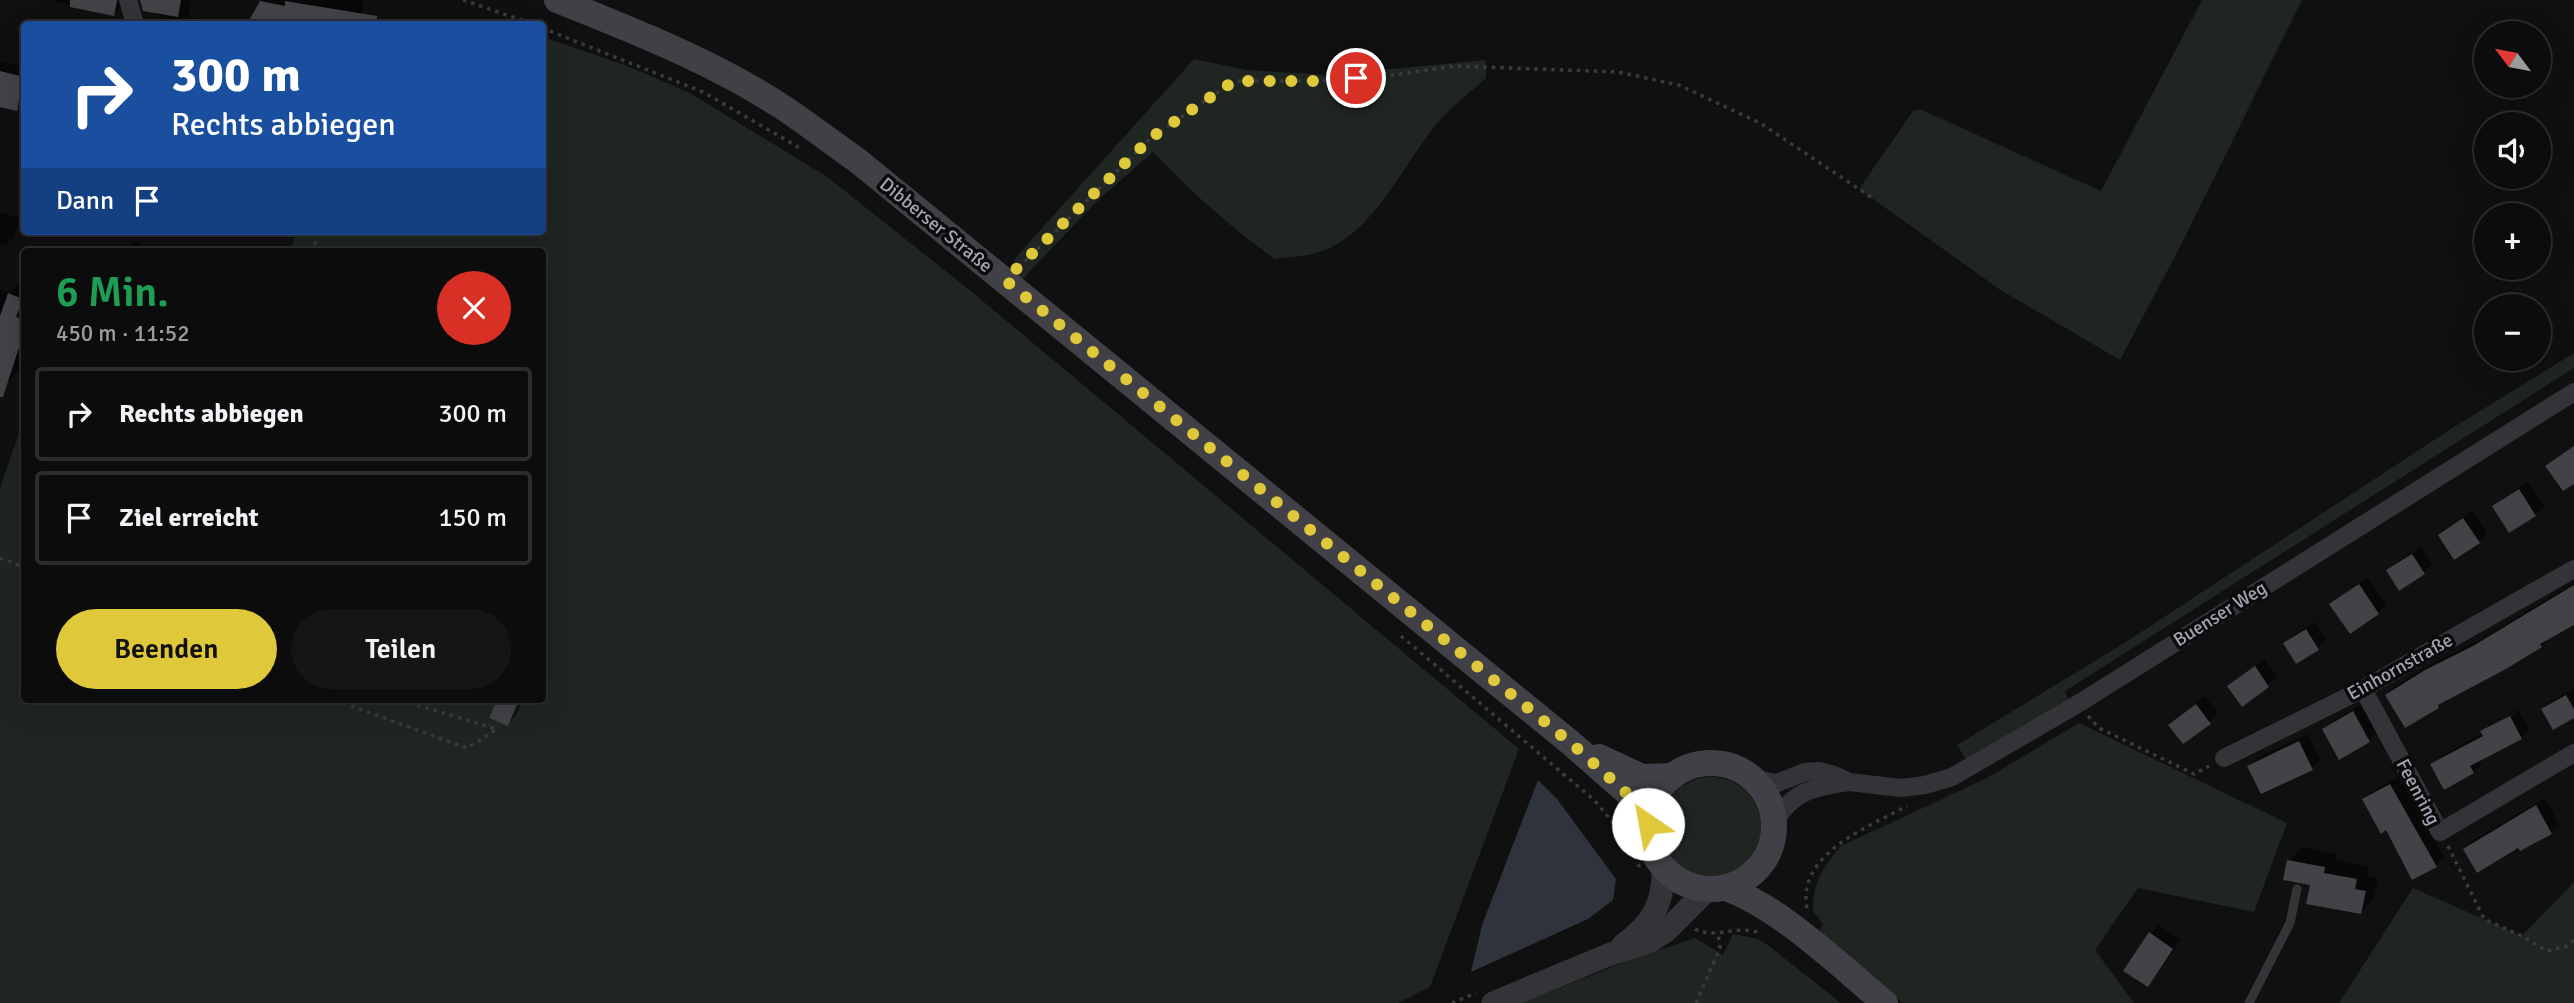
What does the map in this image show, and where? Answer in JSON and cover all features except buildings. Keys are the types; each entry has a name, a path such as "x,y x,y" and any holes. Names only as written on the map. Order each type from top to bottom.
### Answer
{"main road":[{"name":"Dibberser Straße","path":"557,0 696,60 784,108 858,162 1572,744 1630,795 1649,817"},
{"name":"Dibberser Straße","path":"1572,744 1642,777 1673,776"},
{"path":"1717,888 1747,878 1764,860 1772,840 1774,824 1768,800 1751,778 1736,768 1712,763 1695,765 1673,776 1659,791 1649,817 1653,872 1682,883 1717,888 1755,901 1807,939 1885,1003"},
{"path":"1764,860 1766,876 1774,894 1807,939"}],"street":[{"path":"128,0 134,21"},
{"name":"Buenser Weg","path":"1774,824 1784,806 1796,797 1825,785 1849,782 1901,789 1945,780 1978,763 2081,702 2574,392"},
{"name":"Einhornstraße","path":"2224,758 2363,689 2574,569"},
{"name":"Feenring","path":"2363,689 2440,832 2574,753"},
{"name":"Buenser Weg","path":"1751,778 1777,783 1805,772 1819,771 1849,782"},
{"path":"1608,955 1638,933 1656,911 1662,898 1653,872"},
{"path":"1493,1003 1659,936 1717,888"}],"lane":[{"path":"2249,1003 2290,923 2297,889"}],"path":[{"path":"463,0 524,21"},
{"path":"546,30 703,92 803,150"},
{"path":"1005,280 1152,137 1234,81 1313,81 1378,77 1455,66 1618,72 1679,85 1760,123 1871,197"},
{"path":"0,558 21,566"},
{"path":"1394,630 1595,802 1653,872"},
{"path":"2081,702 2086,713 2099,728 2194,774 2224,758"},
{"path":"343,703 467,748 498,729 411,703"},
{"path":"1808,910 1807,897 1811,878 1830,851 1843,839 1914,803"},
{"path":"2440,832 2484,919 2547,951 2567,946 2574,940"},
{"path":"1690,926 1703,933 1745,929 1763,934"},
{"path":"1696,1003 1720,948 1718,932"}],"shaded area":[{"path":"2202,0 2302,0 2181,245 2120,360 1999,289 1859,189 1913,111 1920,109 2101,191"},
{"path":"546,38 630,67 688,92 826,176 972,292 1519,749 1430,987 1398,1003 0,1003 0,488 21,428 21,703 546,703 546,248 291,248 295,235 546,235"},
{"path":"1194,59 1247,70 1328,75 1486,60 1486,78 1439,121 1369,217 1352,234 1333,246 1307,255 1275,259 1211,208 1153,152 1095,203 1014,288 1005,280 1016,257"},
{"path":"2574,353 2574,368 2065,691 2068,699 1966,759 1957,745 2126,642 2454,427 2545,371 2551,371 2551,367"},
{"path":"2079,723 2287,823 2254,912 2138,888 2095,950 2134,1003 1903,1003 1818,936 1823,924 1813,911 1817,883 1824,868 1841,846 1987,778"},
{"path":"1711,777 1730,781 1746,792 1757,808 1761,827 1757,846 1746,862 1730,873 1711,877 1692,873 1676,862 1665,846 1661,827 1665,808 1676,792 1692,781"},
{"path":"1538,780 1557,799 1616,879 1613,900 1588,919 1471,972 1482,925"},
{"path":"2574,882 2574,1003 2339,1003 2413,888 2522,936"},
{"path":"1733,934 1758,939 1769,946 1841,1003 1522,1003 1635,958 1695,938 1723,955"}],"route":[{"path":"1356,78 1234,81 1152,137 1005,280 1572,744 1641,806 1649,817 1648,824"}]}
